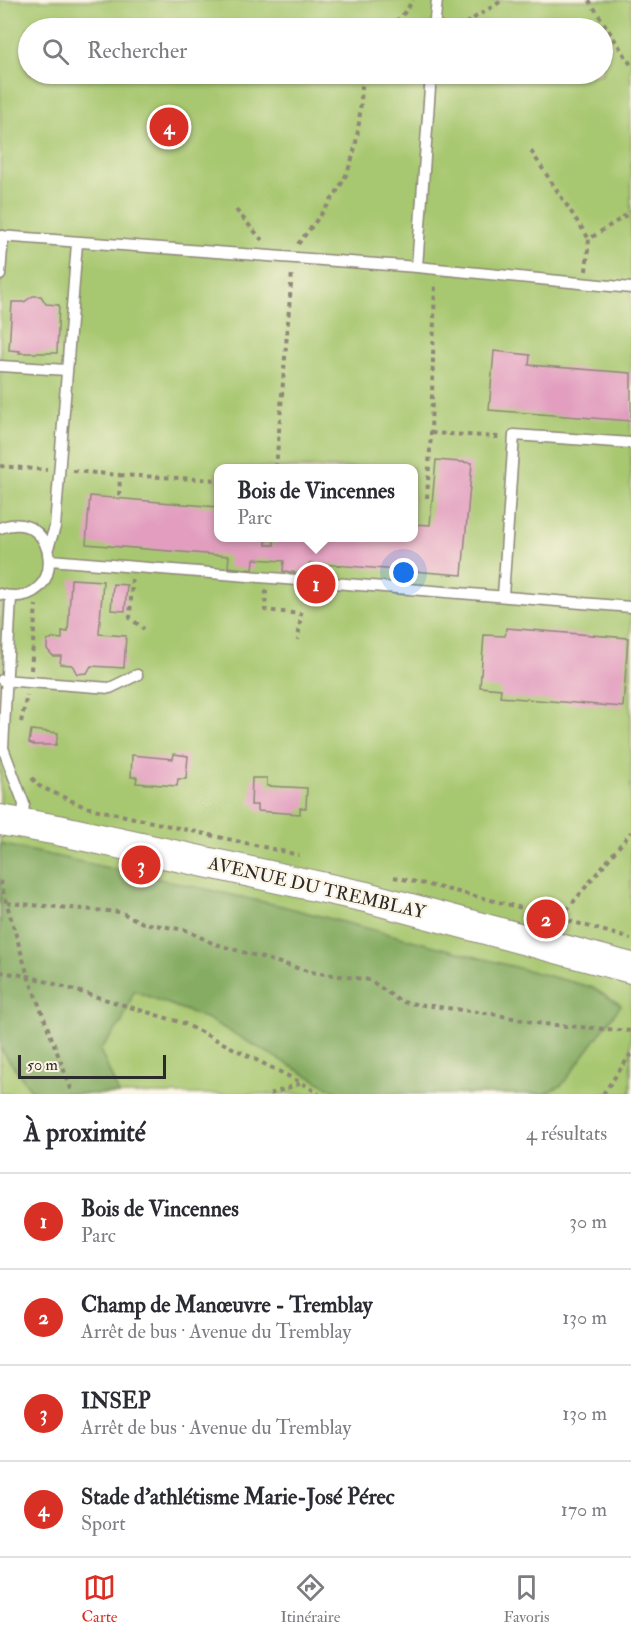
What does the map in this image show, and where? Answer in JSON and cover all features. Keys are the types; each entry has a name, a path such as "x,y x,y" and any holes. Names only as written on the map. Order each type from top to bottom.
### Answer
{"main road":[{"name":"AVENUE DU TREMBLAY","path":"11,821 366,897 631,968"}],"lane":[{"path":"435,18 437,0"},
{"path":"417,267 430,84"},
{"path":"0,275 2,236 417,267 631,288"},
{"path":"48,548 55,527 76,243"},
{"path":"0,366 67,370"},
{"path":"503,596 514,435 631,443"},
{"path":"0,528 14,525 24,526 34,531 48,548 50,560 49,572 34,591 23,596 5,595 2,750 24,804 11,821"},
{"path":"50,560 631,607"},
{"path":"3,680 110,688 137,675"}],"path":[{"path":"399,18 413,0"},
{"path":"474,18 503,0"},
{"path":"589,0 601,18"},
{"path":"613,37 631,65"},
{"path":"296,247 334,196 346,174 353,153 362,84"},
{"path":"531,151 589,239 584,283"},
{"path":"236,210 267,245"},
{"path":"589,239 631,212"},
{"path":"276,464 292,269"},
{"path":"427,498 435,282"},
{"path":"431,433 514,438"},
{"path":"120,475 214,480"},
{"path":"133,566 130,618 144,629"},
{"path":"267,577 265,610 301,614 298,640"},
{"path":"39,786 85,807 304,856"},
{"path":"561,918 631,832"},
{"path":"383,874 561,918 631,939"},
{"path":"0,880 28,976 73,1094"},
{"path":"7,903 120,912 143,923 186,930 212,943 311,972 370,980 401,1002 493,1014 542,1024 631,1031"},
{"path":"0,972 28,976 183,1023 302,1083 319,1094"},
{"path":"603,1094 631,1054"},
{"path":"270,1094 302,1083"}],"green space":[{"path":"0,0 631,0 631,1094 0,1094"},
{"path":"0,844 282,906 591,987 621,1005 562,1085 544,1094 340,1094 208,1019 134,991 122,1022 100,1050 119,1094 34,1094 0,1048"}],"building":[{"path":"33,296 41,296 46,304 59,305 57,353 19,353 20,351 9,350 12,302 24,302"},
{"path":"494,351 530,355 529,365 631,373 631,421 489,410"},
{"path":"436,460 472,463 462,575 309,563 308,574 283,571 284,561 254,559 253,570 228,567 229,556 86,544 90,496 214,507 214,542 266,542 266,545 274,545 274,542 418,542 418,524 430,525"},
{"path":"71,579 103,581 99,634 126,636 124,668 91,666 87,673 77,674 72,665 60,664 61,656 53,656 47,649 47,641 54,638 62,639 62,631 68,632"},
{"path":"113,584 127,585 125,611 111,610"},
{"path":"506,628 628,638 623,707 500,697 501,689 480,687 484,635 505,636"},
{"path":"31,730 58,733 56,745 29,743"},
{"path":"174,754 188,756 186,779 178,779 177,786 136,783 137,777 131,777 132,755 173,759"},
{"path":"252,778 267,778 267,786 307,788 306,808 300,808 300,814 257,811 257,805 251,805"}],"place":[{"name":"Stade d'athlétisme Marie-José Pérec","path":"169,127"},
{"name":"Bois de Vincennes","path":"316,584"},
{"name":"INSEP","path":"141,865"},
{"name":"Champ de Manœuvre - Tremblay","path":"546,919"}]}
